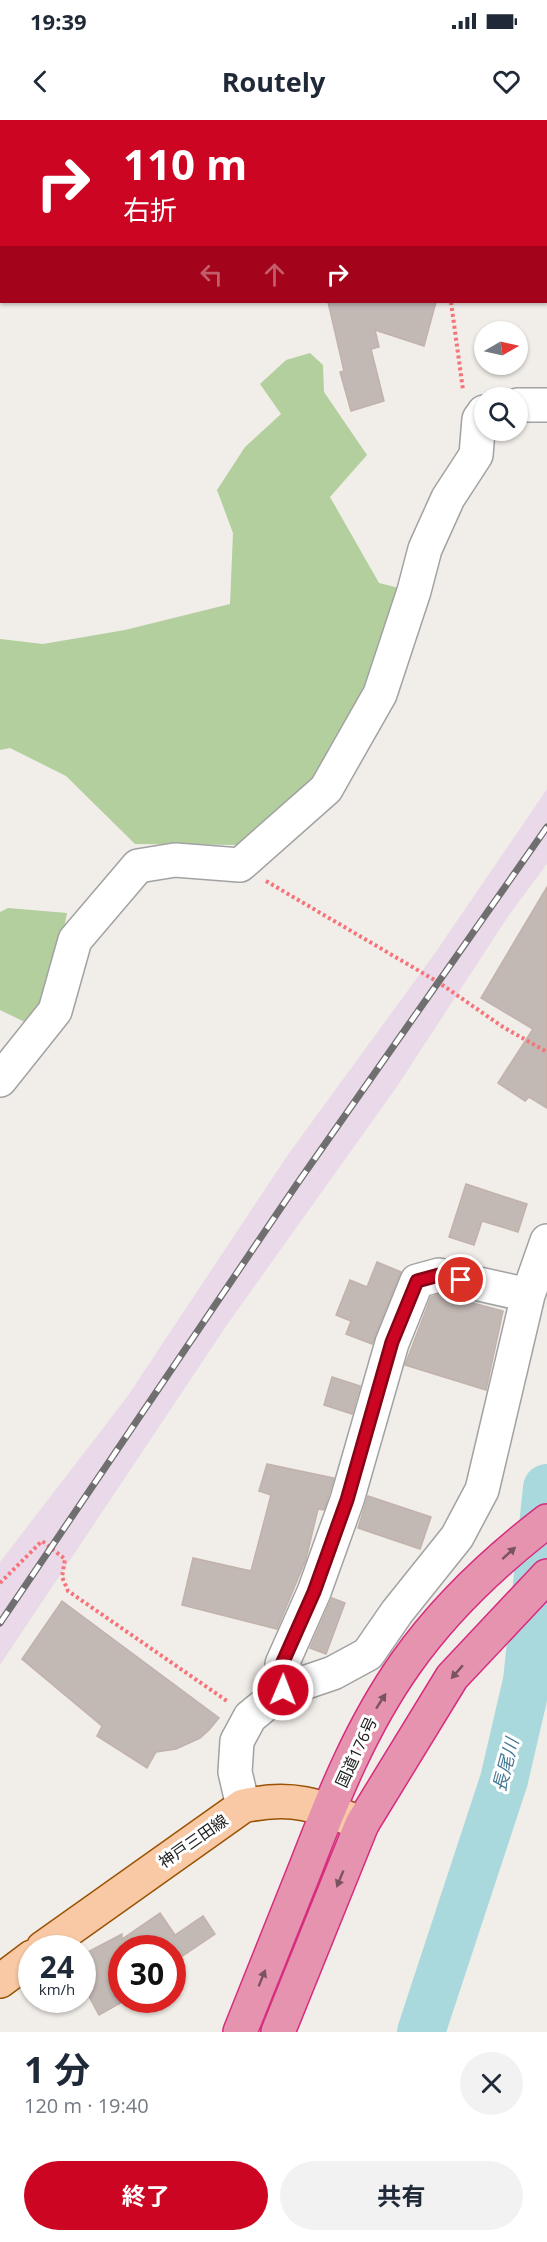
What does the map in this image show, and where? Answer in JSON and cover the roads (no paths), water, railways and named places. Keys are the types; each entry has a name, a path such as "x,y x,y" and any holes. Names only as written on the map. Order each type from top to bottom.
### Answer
{"highway":[{"name":"国道176号","path":"240,2032 328,1810 374,1712 437,1622 472,1586 547,1521"},
{"path":"278,2032 362,1824 452,1677 547,1576"}],"main road":[{"name":"神戸三田線","path":"61,1935 243,1806 267,1801 296,1801 328,1810 362,1824"},
{"path":"0,1981 18,1968"}],"street":[{"path":"528,405 547,405"},
{"path":"0,1080 55,1011 75,940 138,866 176,860 240,865 326,789 380,694 414,591 425,549 448,498 476,455 478,441"},
{"path":"243,1806 235,1772 237,1741 250,1717 283,1690 333,1673 368,1654 397,1612 457,1537 482,1490 528,1295 547,1241"},
{"path":"283,1690 282,1664 314,1592 347,1500 392,1342 417,1281 439,1275 528,1295"}],"waterway":[{"name":"長尾川","path":"421,2032 504,1780 527,1681 547,1488"}],"railway":[{"path":"0,1623 297,1184 547,827"}]}
